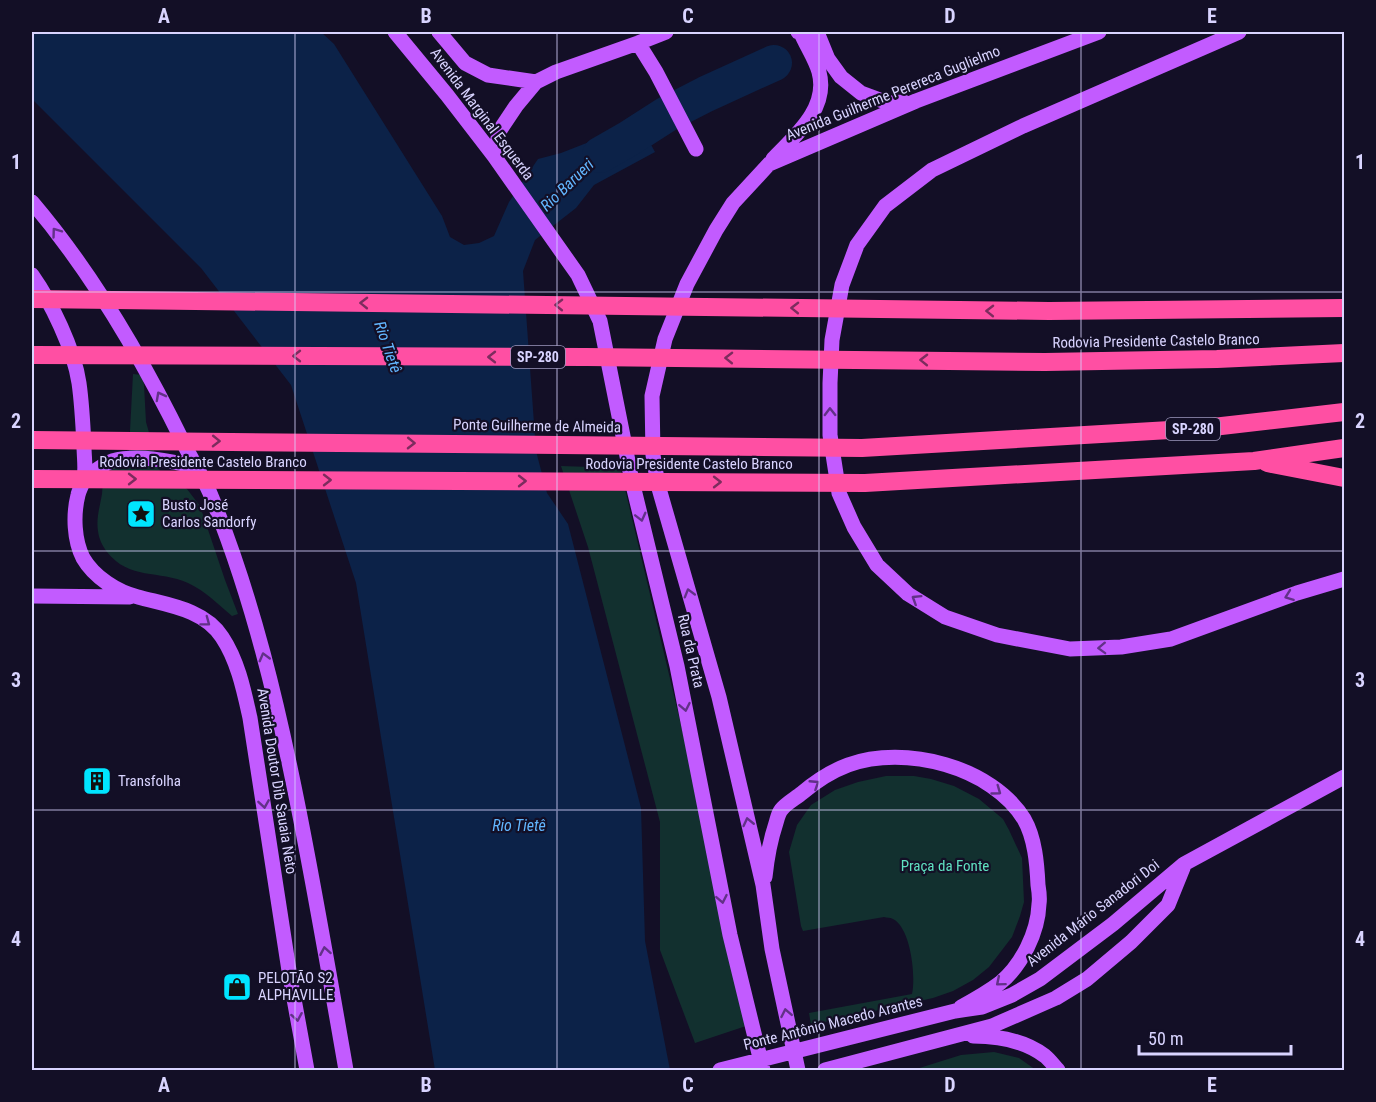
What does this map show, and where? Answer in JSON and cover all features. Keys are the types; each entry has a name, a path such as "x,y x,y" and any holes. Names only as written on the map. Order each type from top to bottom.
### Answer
{"highway":[{"name":"Rodovia Presidente Castelo Branco","path":"32,299 1049,311 1344,308"},
{"name":"Rodovia Presidente Castelo Branco","path":"32,355 587,357 1045,362 1344,353"},
{"name":"Ponte Guilherme de Almeida","path":"32,440 862,448 1204,428 1344,412"},
{"name":"Rodovia Presidente Castelo Branco","path":"32,479 865,483 1254,460 1344,448"},
{"path":"1254,460 1344,478"}],"main road":[{"name":"Avenida Marginal Esquerda","path":"395,32 498,161 559,249"},
{"name":"Avenida Marginal Esquerda","path":"439,32 465,63 488,75 536,82"},
{"path":"498,161 500,130 536,82 564,69 666,32"},
{"name":"Avenida Guilherme Perereca Guglielmo","path":"704,251 734,203 801,129 821,97 819,72 801,33 798,32"},
{"path":"817,32 828,59 841,77 861,93 888,103 916,101"},
{"name":"Avenida Guilherme Perereca Guglielmo","path":"769,164 916,101 1099,32"},
{"path":"1239,32 1023,126 932,170 885,206 856,245 842,285 832,340 830,435 839,493 854,527 877,566 908,594 945,617 997,635 1070,649 1120,647 1171,639 1298,592 1344,579"},
{"path":"638,43 656,72 696,149"},
{"path":"32,202 88,277 126,335 162,399 196,467"},
{"name":"Rua da Prata","path":"559,249 578,275 600,321 632,481 677,666 730,935 763,1071"},
{"name":"Rua da Prata","path":"704,251 687,284 665,339 652,396 653,455 658,485 719,697 763,885 772,949 798,1071"},
{"name":"Avenida Doutor Dib Sauaia Neto","path":"32,275 60,325 79,381 84,478 78,495 75,518 76,539 84,558 96,574 110,585 136,597 189,610 207,622 221,636 243,684 307,1071"},
{"path":"84,478 111,462 128,459 163,459 196,467"},
{"name":"Avenida Doutor Dib Sauaia Neto","path":"196,467 221,521 251,608 276,701 306,846 346,1071"},
{"path":"32,596 136,597"},
{"path":"763,885 770,842 781,810 814,783 848,765 868,760 895,758 925,760 949,765 980,778 1008,798 1024,820 1032,840 1040,904 1034,931 1019,962 1001,982 954,1011"},
{"name":"Avenida Mário Sanadori Doi","path":"954,1011 982,1008 1040,979 1113,924 1185,864 1344,777"},
{"name":"Avenida Mário Sanadori Doi","path":"955,1035 992,1026 1056,998 1087,979 1131,942 1168,906 1185,864"},
{"name":"Ponte Antônio Macedo Arantes","path":"720,1071 954,1011"},
{"path":"825,1071 955,1035 997,1036 1025,1044 1046,1057 1058,1071"}],"green space":[{"path":"133,374 142,375 146,422 160,471 187,489 200,506 238,614 232,616 206,594 188,583 125,567 107,552 101,542 98,534 98,521 102,491 101,466 128,469"},
{"path":"561,466 620,468 752,1024 695,1043 660,950 660,822 588,547"},
{"name":"Praça da Fonte","path":"886,776 914,776 954,786 979,799 1003,819 1022,858 1024,902 1020,916 1012,937 989,967 973,980 953,991 933,998 811,1025 809,1013 912,994 913,976 908,942 899,924 893,919 884,917 803,931 789,852 797,825 811,805 835,790"},
{"path":"994,1052 1019,1058 1036,1070 913,1070 961,1055"}],"water":[{"name":"Rio Tietê","path":"32,32 321,32 334,44 442,216 450,237 464,245 479,243 494,236 509,202 538,159 561,153 602,137 634,114 655,152 594,185 576,208 535,240 523,271 536,451 547,493 568,524 641,808 645,941 670,1070 435,1070 356,583 291,385 201,268 32,99"}],"waterway":[{"name":"Rio Barueri","path":"600,155 667,114 774,63"}],"place":[{"name":"Busto José Carlos Sandorfy","path":"141,514"},
{"name":"Transfolha","path":"97,781"},
{"name":"PELOTÃO S2 ALPHAVILLE","path":"237,987"}]}
